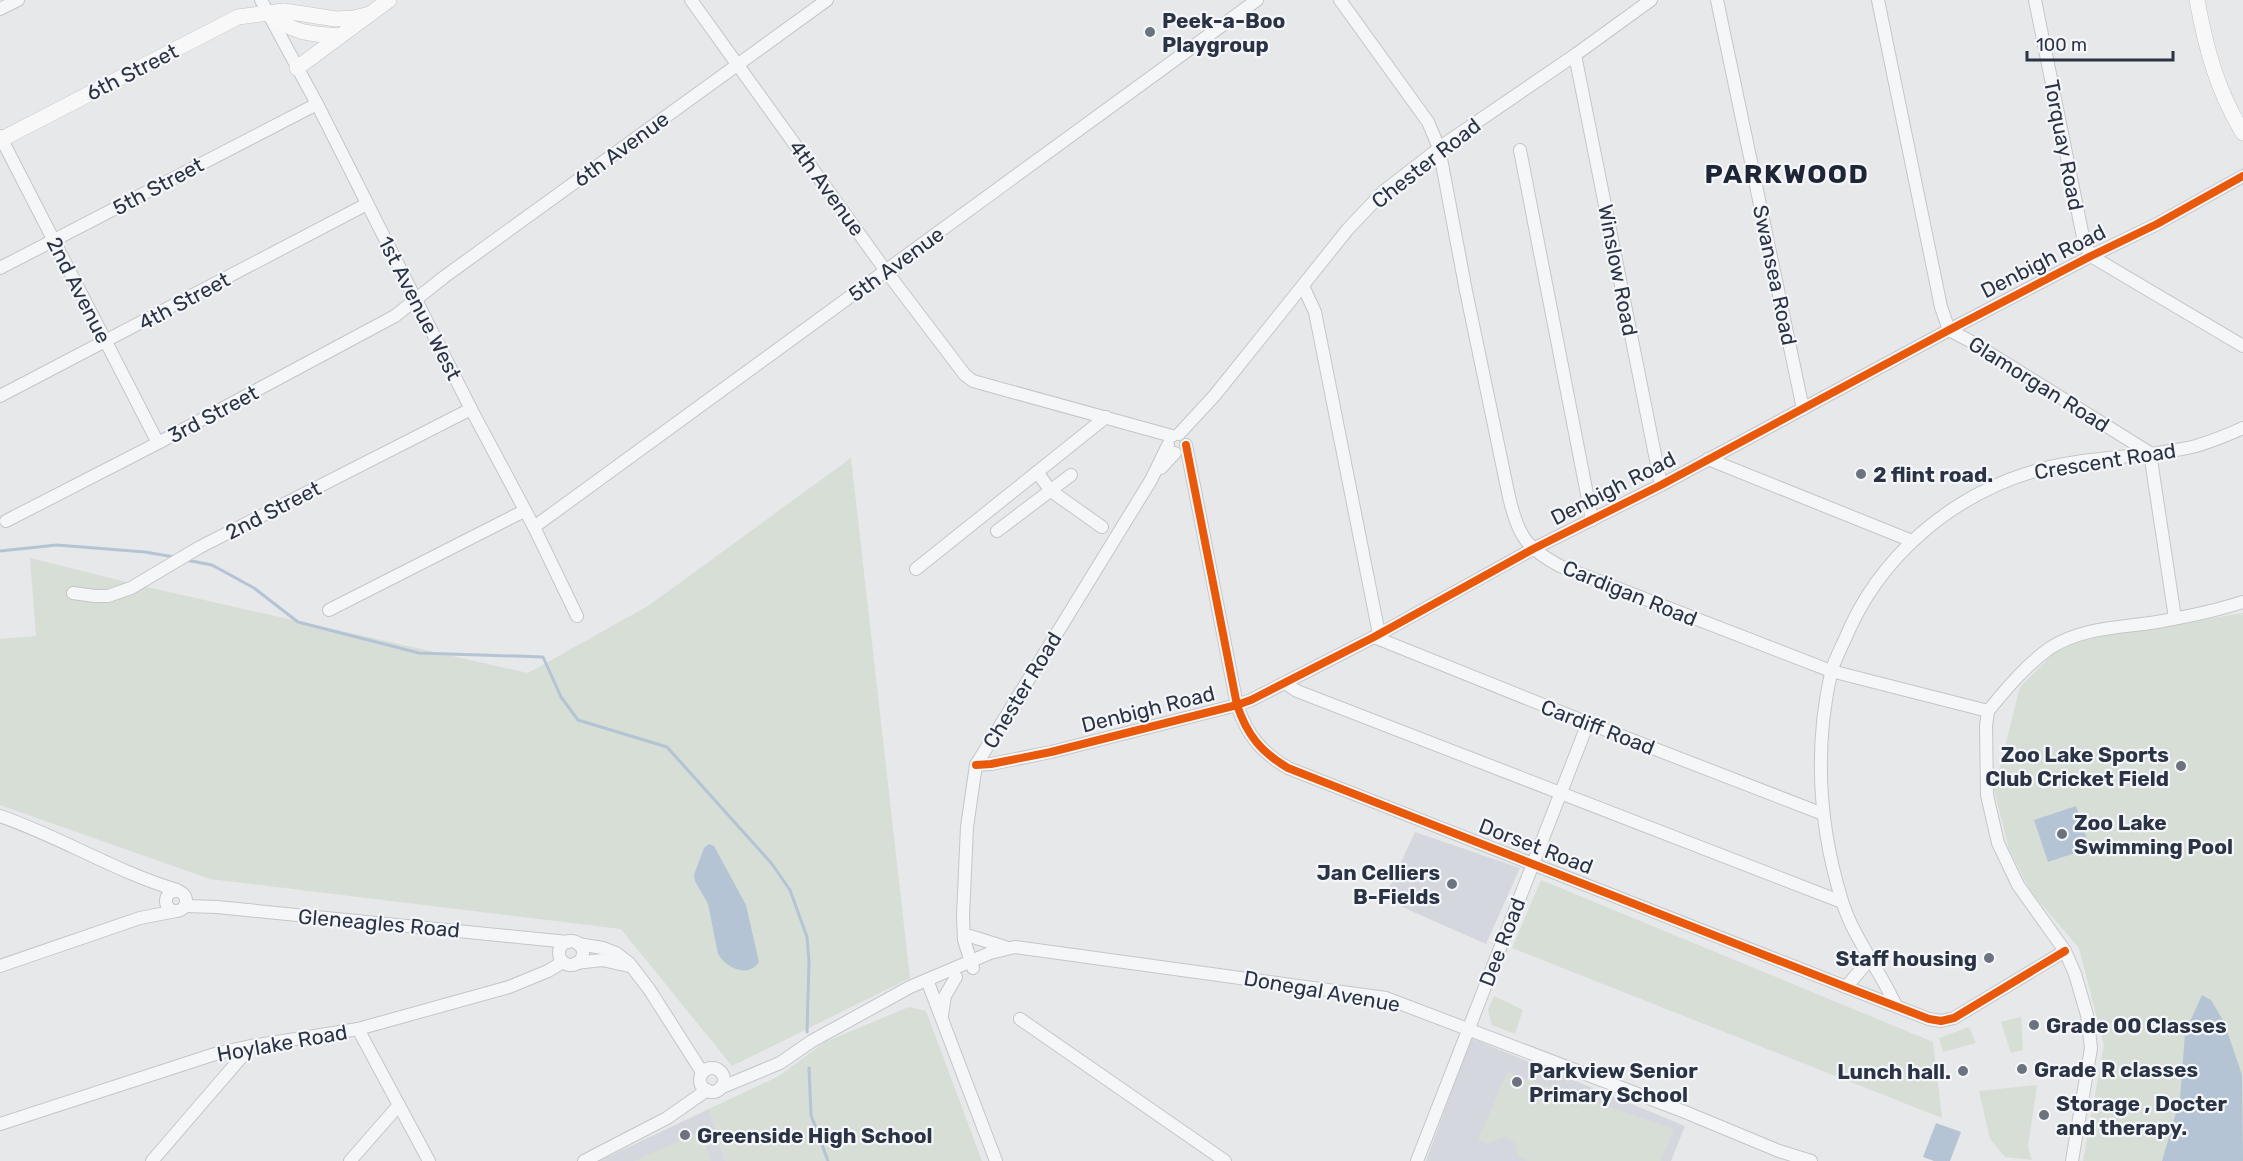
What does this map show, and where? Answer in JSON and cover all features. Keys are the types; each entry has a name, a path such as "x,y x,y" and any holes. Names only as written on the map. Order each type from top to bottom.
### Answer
{"main road":[{"path":"297,68 389,0"},
{"path":"2197,0 2206,47 2222,97 2243,133"},
{"path":"264,7 285,26 298,31 340,36"},
{"name":"6th Street","path":"1,139 238,17 264,7 345,20 370,14"}],"street":[{"path":"0,9 18,0"},
{"name":"4th Avenue","path":"691,0 886,271 965,375"},
{"name":"6th Avenue","path":"417,300 444,277 827,0"},
{"name":"5th Avenue","path":"534,527 1257,0"},
{"name":"Cardigan Road","path":"1341,0 1428,122 1439,148 1509,497 1518,529 1533,549 1560,566 1831,671 1988,711"},
{"name":"Chester Road","path":"976,963 963,922 967,827 976,765 1176,443 1369,206 1384,191 1439,148 1651,0"},
{"name":"Swansea Road","path":"1717,0 1803,409"},
{"name":"Glamorgan Road","path":"1878,0 1941,307 1949,330 2150,453"},
{"name":"Torquay Road","path":"2035,0 2084,242 2091,256"},
{"name":"1st Avenue West","path":"264,7 534,527 577,616"},
{"name":"Winslow Road","path":"1575,55 1661,485"},
{"name":"5th Street","path":"0,268 316,104"},
{"name":"2nd Avenue","path":"1,139 158,443"},
{"path":"1520,150 1593,519"},
{"name":"Denbigh Road","path":"976,765 1051,752 1237,705 1376,636 1533,549 1661,485 1949,330 2157,224 2243,176"},
{"name":"4th Street","path":"0,396 367,204"},
{"path":"2091,256 2243,346"},
{"path":"1303,286 1313,306 1376,636"},
{"name":"3rd Street","path":"6,521 158,443 395,316 417,300"},
{"name":"Dorset Road","path":"965,375 973,381 1150,429 1176,443 1191,468 1237,705 1243,724 1254,741 1272,759 1288,768 1929,1019 1948,1020 2065,951"},
{"name":"2nd Street","path":"73,594 108,596 123,591 200,547 471,409"},
{"path":"916,569 1106,417"},
{"name":"Crescent Road","path":"1896,1006 1842,902 1823,814 1820,780 1821,742 1831,671 1861,604 1884,570 1940,516 1969,498 2002,482 2036,470 2076,462 2196,446 2243,428"},
{"path":"2150,453 2175,618"},
{"path":"1707,459 1912,541"},
{"path":"1037,472 1051,491 1102,527"},
{"path":"997,531 1071,475"},
{"path":"329,610 525,511"},
{"path":"2072,1161 2091,1039 2082,996 2065,951 2024,895 1998,843 1988,795 1986,726 1988,711 2027,667 2050,648 2067,639 2110,627 2175,618 2243,602"},
{"name":"Cardiff Road","path":"1376,636 1588,723 1823,814"},
{"path":"1285,682 1308,695 1560,795 1842,902"},
{"name":"Dee Road","path":"1417,1161 1588,723"},
{"name":"Gleneagles Road","path":"0,816 143,880 176,900 217,907 542,939 603,948 624,958 649,989 702,1072"},
{"path":"0,966 140,918 176,900"},
{"path":"542,939 568,965 612,961 632,968"},
{"path":"929,984 942,974 968,940 1008,948"},
{"path":"561,958 561,946 573,943 583,954 576,963"},
{"name":"Donegal Avenue","path":"976,963 1008,948 1022,949 1386,998 1779,1151 1811,1161"},
{"name":"Donegal Avenue","path":"976,963 1022,949"},
{"name":"Hoylake Road","path":"0,1124 218,1053 358,1029 509,987 549,971 561,958"},
{"path":"1845,987 1870,959"},
{"path":"942,974 976,963"},
{"path":"743,1078 712,1068 702,1072 700,1084 707,1090 713,1091 780,1063 812,1041 868,1010 929,984 956,976 976,963"},
{"path":"942,1019 945,996 956,976"},
{"path":"929,984 996,1161"},
{"path":"1020,1019 1225,1161"},
{"path":"358,1029 429,1161"},
{"path":"152,1161 251,1046"},
{"path":"719,1071 723,1081 720,1088"},
{"path":"584,1161 667,1118 707,1090"},
{"path":"350,1161 399,1106"}],"shaded area":[{"path":"851,458 910,978 732,1066 621,929 210,879 0,805 0,639 36,636 30,558 138,585 528,673 648,606"},
{"path":"2243,613 2243,1161 2083,1161 2104,1045 2079,948 2031,892 2009,849 1994,790 2020,687 2064,643"},
{"name":"Jan Celliers B-Fields","path":"1415,832 1520,868 1486,944 1384,899"},
{"path":"1541,880 1933,1042 1942,1118 1512,948"},
{"path":"1494,996 1523,1010 1515,1034 1492,1025 1488,1010"},
{"path":"909,1007 926,1011 982,1161 725,1161 709,1109 779,1076 825,1042"},
{"path":"2021,1017 2023,1050 2011,1053 2001,1022"},
{"path":"1969,1027 1976,1043 1943,1052 1939,1038"},
{"name":"Parkview Senior Primary School","path":"1471,1038 1685,1126 1671,1161 1426,1161"},
{"path":"1507,1072 1674,1129 1661,1161 1528,1161 1517,1156 1516,1144 1505,1137 1487,1144 1478,1140"},
{"path":"2037,1085 2028,1147 2032,1160 2005,1157 1990,1139 1979,1091"},
{"name":"Greenside High School","path":"709,1109 725,1161 599,1161"},
{"path":"701,1131 711,1161 634,1161"}],"water":[{"name":"Zoo Lake Swimming Pool","path":"2076,806 2090,848 2048,862 2034,820"},
{"path":"709,844 714,846 746,905 759,962 749,970 731,967 718,954 708,904 694,875 704,848"},
{"path":"2202,995 2211,1000 2224,1022 2242,1075 2243,1161 2162,1161 2180,1099 2185,1033"},
{"path":"1936,1123 1961,1132 1950,1161 1934,1161 1923,1157"}],"waterway":[{"path":"0,551 57,545 145,552 174,557"},
{"path":"186,560 212,565 254,588 298,622 419,653 543,657 561,697 578,720 667,747 772,864 790,890 807,937 809,962 807,1032"},
{"path":"809,1068 811,1115 828,1161"}],"cycle path":[{"path":"976,765 1051,752 1251,700 1374,637 1533,549 1661,485 1949,330 2157,224 2243,176"},
{"path":"1186,445 1237,705 1245,725 1256,742 1270,756 1288,768 1929,1019 1941,1021 1954,1018 2065,951"}],"place":[{"name":"Peek-a-Boo Playgroup","path":"1150,32"},
{"name":"2 flint road.","path":"1861,474"},
{"name":"Zoo Lake Sports Club Cricket Field","path":"2181,766"},
{"name":"Zoo Lake Swimming Pool","path":"2062,834"},
{"name":"Jan Celliers B-Fields","path":"1452,884"},
{"name":"Staff housing","path":"1989,958"},
{"name":"Grade 00 Classes","path":"2034,1025"},
{"name":"Grade R classes","path":"2022,1069"},
{"name":"Lunch hall.","path":"1963,1071"},
{"name":"Parkview Senior Primary School","path":"1517,1082"},
{"name":"Storage , Docter and therapy.","path":"2044,1115"},
{"name":"Greenside High School","path":"685,1135"}],"district":[{"name":"PARKWOOD","path":"1787,174"}]}
